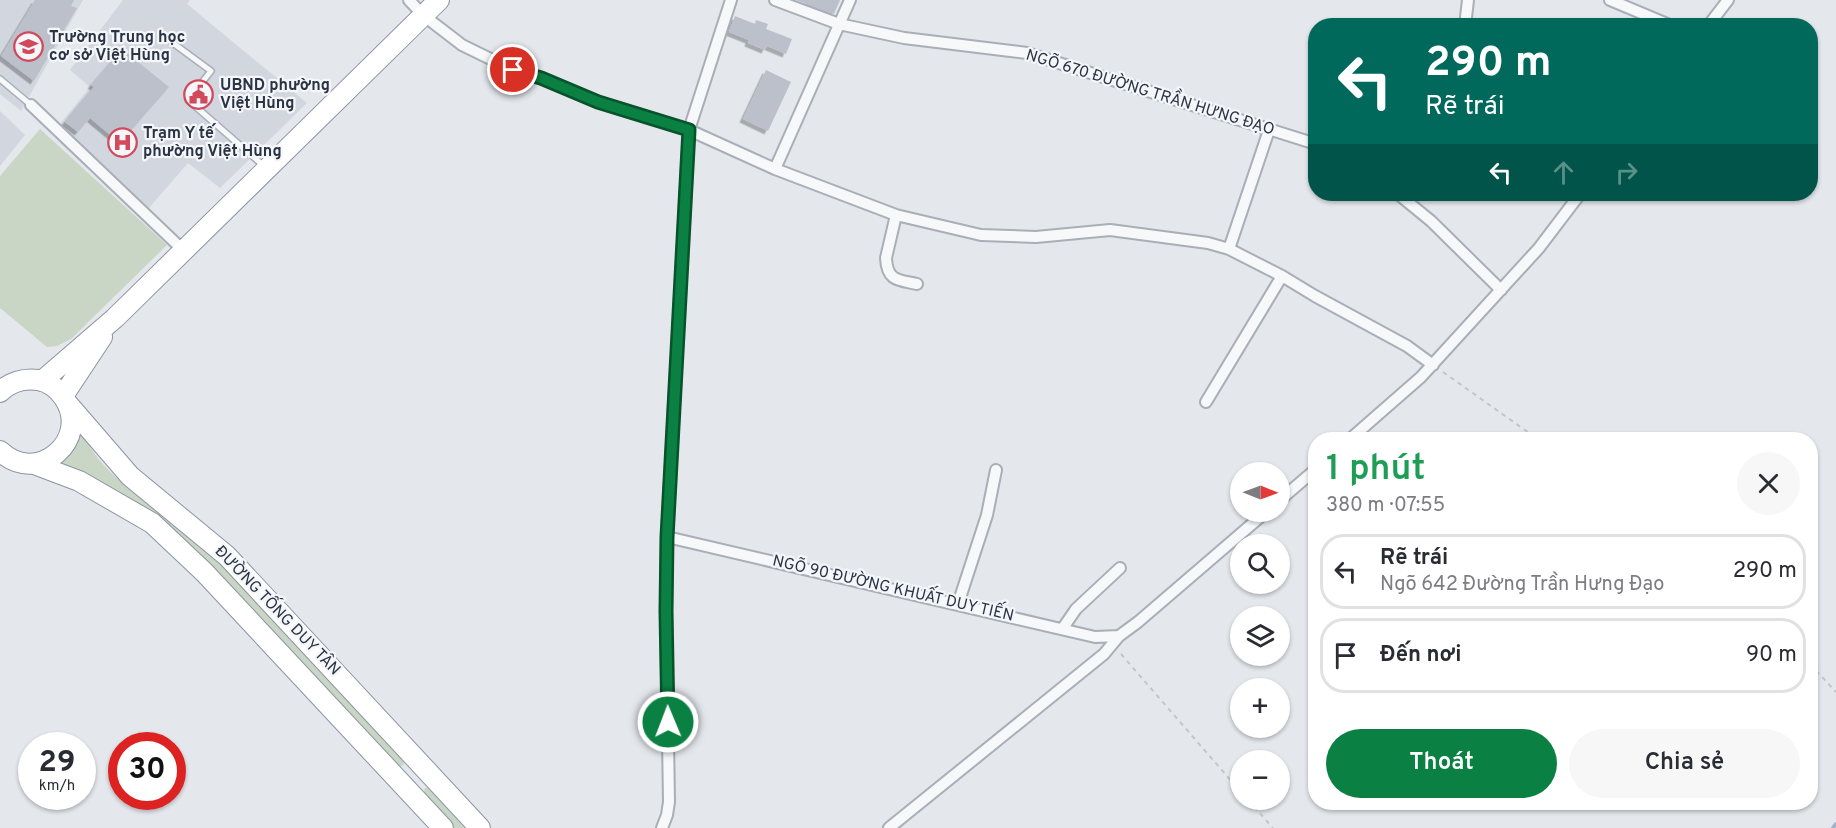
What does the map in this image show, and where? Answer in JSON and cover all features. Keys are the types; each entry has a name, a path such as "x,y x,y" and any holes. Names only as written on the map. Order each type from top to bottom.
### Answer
{"highway":[{"path":"0,392 10,384 22,380 42,381 116,318 439,0"},
{"path":"12,461 53,457 66,442 72,422 65,400 116,318"},
{"name":"ĐƯỜNG TỐNG DUY TÂN","path":"42,381 56,388 130,476 227,556 480,828"},
{"name":"ĐƯỜNG TỐNG DUY TÂN","path":"12,461 79,481 152,523 204,572 443,828"},
{"path":"404,786 423,767"}],"street":[{"path":"409,0 423,15 462,45 513,70 541,78 598,102 689,130 775,169 896,215 981,235 1036,237 1110,230 1208,243 1229,249 1407,346 1433,365"},
{"path":"662,828 669,802 667,537 689,130 731,0"},
{"name":"NGÕ 670 ĐƯỜNG TRẦN HƯNG ĐẠO","path":"775,0 839,24 904,38 1028,53 1308,142"},
{"path":"775,169 850,0"},
{"path":"1467,18 1468,0"},
{"path":"1610,0 1653,18"},
{"path":"1714,18 1728,0"},
{"path":"31,105 183,250"},
{"path":"1229,249 1269,130"},
{"path":"1407,201 1431,221 1501,290"},
{"path":"1359,432 1433,365 1539,248 1575,201"},
{"path":"896,215 886,264 891,276 896,280 917,284"},
{"path":"1206,402 1282,276"},
{"path":"958,604 987,515 996,470"},
{"path":"1290,491 1308,476"},
{"path":"889,828 1104,654 1116,641 1254,522"},
{"name":"NGÕ 90 ĐƯỜNG KHUẤT DUY TIẾN","path":"667,537 1116,641"},
{"path":"1062,628 1076,609 1120,568"}],"lane":[{"path":"162,35 211,71 188,100 267,168"},
{"path":"0,79 31,105"}],"path":[{"path":"1433,365 1528,432"},
{"path":"1116,641 1230,778"},
{"path":"1818,673 1836,692"},
{"path":"1257,810 1273,828"}],"shaded area":[{"name":"Trường Trung học cơ sở Việt Hùng","path":"0,0 83,0 21,111 0,94"},
{"name":"UBND phường Việt Hùng","path":"123,0 190,0 187,4 307,103 220,188 188,163 148,209 60,124 90,87 70,70"},
{"path":"0,111 25,135 0,166"}],"green space":[{"path":"40,129 167,245 71,339 57,346 47,347 0,308 0,176"},
{"path":"82,431 104,466 203,546 403,758 404,765 398,767 125,499 97,480 57,467"},
{"path":"431,787 470,828 453,828 425,798 423,793 425,788"}],"building":[{"path":"35,0 74,0 71,6 77,8 34,81 1,56"},
{"path":"796,0 840,0 834,14"},
{"path":"735,16 755,24 756,20 768,24 766,29 792,39 786,54 767,46 765,50 729,32"},
{"path":"122,49 169,87 120,143 90,118 78,132 65,122 94,87 91,85"},
{"path":"766,70 791,82 768,131 743,119"}],"waterway":[{"path":"1833,828 1836,824"}],"place":[{"name":"Trường Trung học cơ sở Việt Hùng","path":"28,47"},
{"name":"UBND phường Việt Hùng","path":"199,95"},
{"name":"Trạm Y tế phường Việt Hùng","path":"122,143"}],"route":[{"path":"513,70 541,78 598,102 689,130 667,537 668,722"}]}
